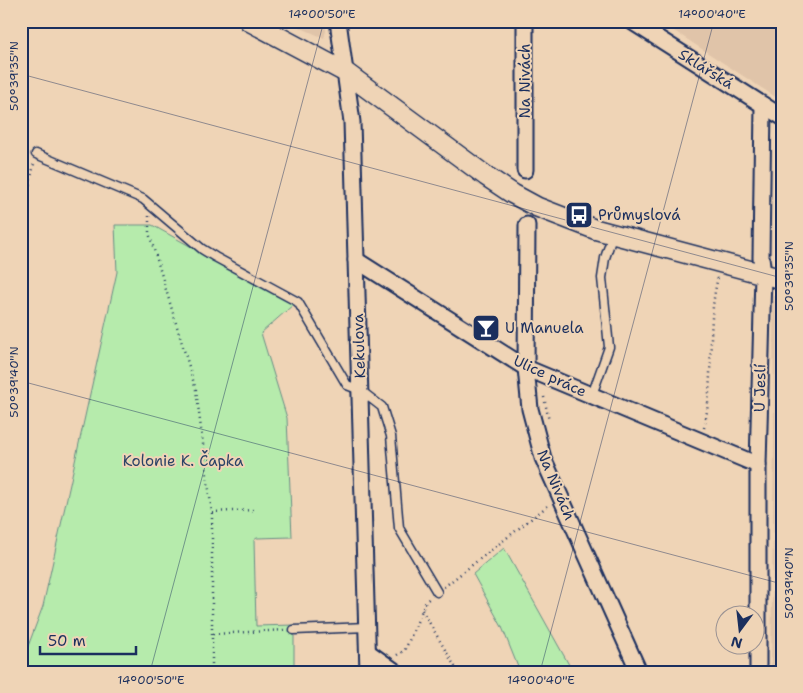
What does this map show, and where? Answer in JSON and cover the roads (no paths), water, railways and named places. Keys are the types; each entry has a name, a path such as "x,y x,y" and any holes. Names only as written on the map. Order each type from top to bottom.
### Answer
{"street":[{"path":"248,21 345,72 513,194 559,216 613,234 782,279"},
{"name":"Kekulova","path":"338,21 352,122 368,672"},
{"name":"Na Nivách","path":"525,21 525,170"},
{"name":"Sklářská","path":"631,21 782,117"},
{"name":"U Jeslí","path":"758,672 758,465 763,274 761,258 763,105"},
{"name":"Na Nivách","path":"527,225 526,368 530,409 534,425 543,458 559,497 639,672"},
{"name":"Ulice práce","path":"356,260 526,368 758,465"},
{"path":"368,652 394,666"}],"lane":[{"path":"36,154 143,199 214,257 298,302 348,386 360,390 382,407 391,436 399,528 437,592"},
{"path":"592,396 608,348 602,278 605,258 613,234"},
{"path":"294,630 366,627"}],"place":[{"name":"Průmyslová","path":"579,215"},
{"name":"U Manuela","path":"486,328"}],"park label":[{"name":"Kolonie K. Čapka","path":"183,461"}]}
